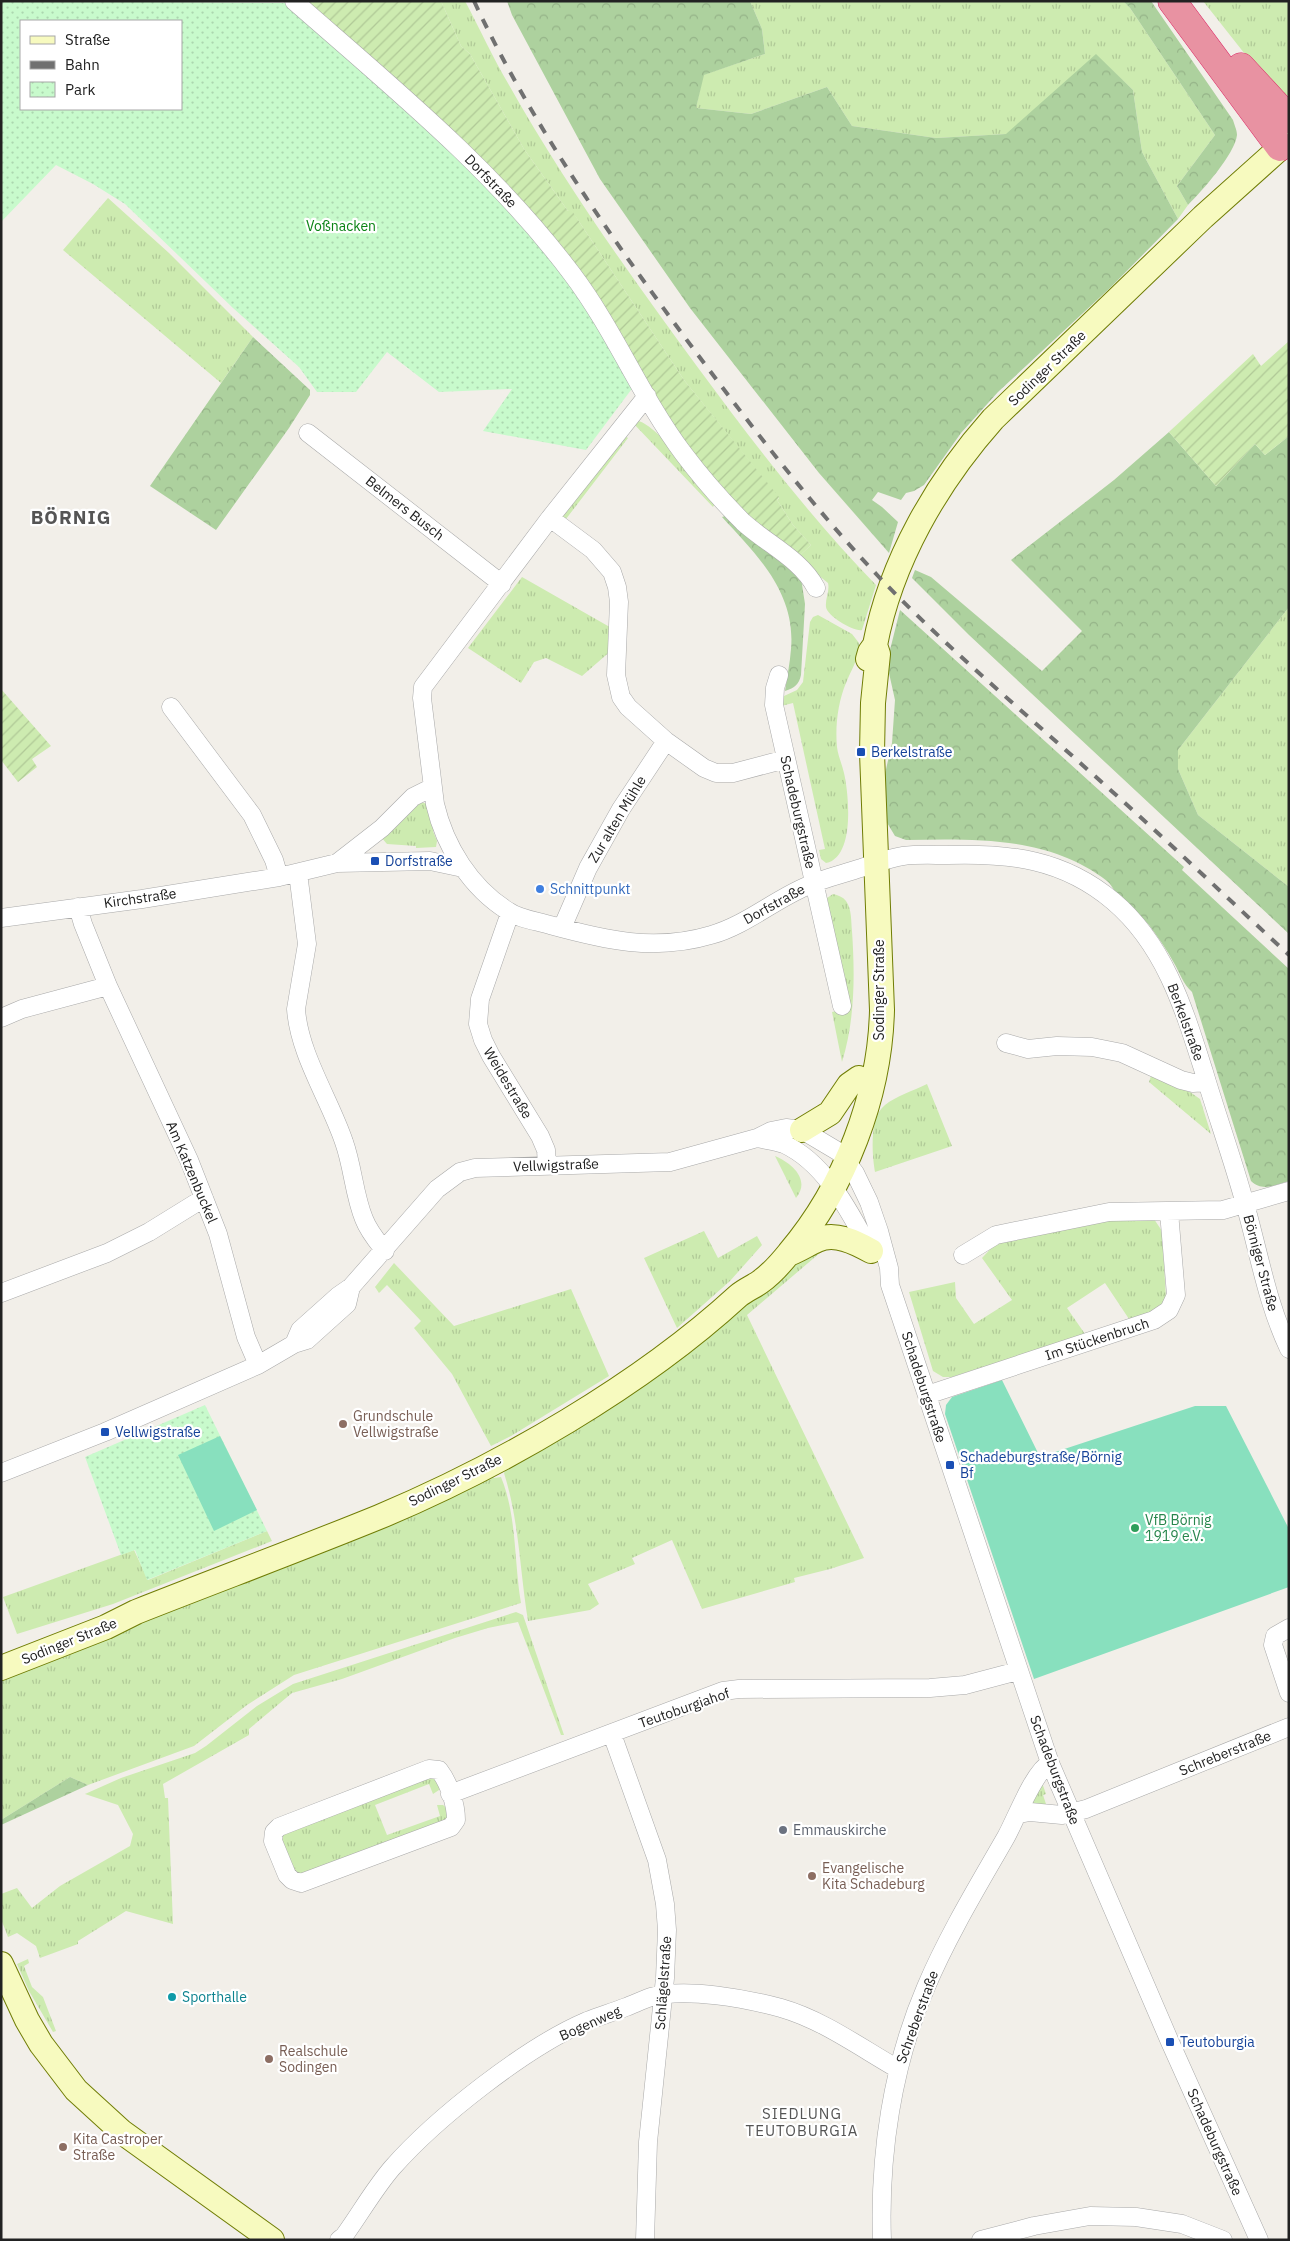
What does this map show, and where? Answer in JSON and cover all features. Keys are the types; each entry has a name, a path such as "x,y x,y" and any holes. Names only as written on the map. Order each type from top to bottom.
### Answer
{"highway":[{"path":"1172,1 1285,144"},
{"path":"1189,1 1256,84 1289,119"}],"main road":[{"name":"Sodinger Straße","path":"1,1668 106,1627 136,1612 380,1516 503,1456 564,1422 648,1368 698,1331 744,1291 761,1281 788,1254 813,1222 829,1181 843,1156 870,1093 882,1034 869,866 862,722 864,678 870,652 875,645 900,562 937,493 972,443 993,418 1203,217 1285,144"},
{"name":"Sodinger Straße","path":"843,1156 847,1127 870,1020 869,866"},
{"path":"802,1130 830,1113 849,1086 859,1078"},
{"name":"Sodinger Straße","path":"744,1291 754,1272 829,1181"},
{"path":"788,1254 815,1241 832,1237 852,1242 871,1251"},
{"name":"Sodinger Straße","path":"1,1652 46,1635 136,1612"},
{"path":"1,1964 27,2020 41,2044 76,2090 122,2132 272,2240"}],"street":[{"name":"Dorfstraße","path":"294,1 431,121 523,215 571,272 593,303 683,454 744,523 804,570 816,588"},
{"name":"Dorfstraße","path":"647,396 550,518 423,687 422,698 431,788 438,818 463,868 482,891 510,913 594,938 631,944 692,939 732,927 814,883 869,866"},
{"name":"Belmers Busch","path":"308,433 502,584"},
{"path":"550,518 593,550 612,572 620,602 616,675 618,686 628,707 666,741 704,768 725,774 786,759"},
{"name":"Schadeburgstraße","path":"779,675 775,688 774,706 842,1006"},
{"path":"172,707 252,815 274,860 279,877"},
{"name":"Zur alten Mühle","path":"562,928 588,868 622,809 666,741"},
{"name":"Kirchstraße","path":"337,863 382,828 413,797 431,788"},
{"name":"Berkelstraße","path":"869,866 904,856 988,854 1022,857 1054,867 1082,880 1112,900 1144,931 1178,994 1245,1205"},
{"name":"Kirchstraße","path":"1,918 279,877 337,863 430,861 463,868"},
{"path":"298,873 307,944 296,1009 297,1018 302,1038 344,1141 363,1218 372,1235 385,1250"},
{"name":"Am Katzenbuckel","path":"78,907 108,986 189,1160 204,1198 218,1234 246,1337 258,1365"},
{"name":"Weidestraße","path":"510,913 480,999 478,1024 491,1056 540,1136 546,1150 547,1165"},
{"path":"1,1018 22,1010 108,986"},
{"name":"Berkelstraße","path":"1006,1043 1028,1050 1058,1046 1092,1047 1122,1053 1181,1080 1193,1083 1207,1082"},
{"name":"Vellwigstraße","path":"1,1473 105,1432 258,1365 294,1344 307,1340 342,1310 347,1304 351,1287 437,1189 460,1172 476,1168 670,1162 758,1138 771,1131 786,1128 802,1130 818,1138 843,1156"},
{"name":"Vellwigstraße","path":"758,1138 782,1143 797,1151 815,1165 829,1181"},
{"name":"Schadeburgstraße","path":"843,1156 862,1186 869,1202 889,1268 890,1285"},
{"name":"Schadeburgstraße","path":"829,1181 890,1285 1050,1763 1070,1813 1259,2240"},
{"path":"963,1255 996,1235 1109,1212 1223,1210 1289,1191"},
{"path":"1,1293 108,1253 149,1232 204,1198"},
{"name":"Börniger Straße","path":"1245,1205 1274,1312 1289,1349"},
{"name":"Im Stückenbruch","path":"927,1395 1162,1316 1169,1310 1176,1295 1170,1212"},
{"path":"1289,1628 1275,1636 1273,1645 1289,1693"},
{"name":"Teutoburgiahof","path":"450,1794 723,1691 739,1689 930,1688 965,1685 1018,1672"},
{"name":"Schreberstraße","path":"1018,1814 1030,1812 1062,1815 1094,1806 1289,1728"},
{"name":"Schlägelstraße","path":"612,1734 638,1802 662,1878 667,1930 664,1996 648,2142 645,2240"},
{"name":"Schreberstraße","path":"882,2240 881,2207 884,2160 898,2069 910,2030 936,1965 1040,1770 1050,1763"},
{"path":"429,1770 439,1770 444,1777 450,1794 456,1812 456,1820 451,1827 301,1883 292,1880 287,1875 273,1841 274,1832 280,1827 429,1770"},
{"name":"Bogenweg","path":"342,2239 391,2170 438,2124 477,2092 527,2056 586,2022 652,1997 683,1994 729,1997 784,2009 811,2020 898,2069"},
{"path":"981,2240 1034,2226 1090,2216 1136,2218 1182,2224 1223,2240"}],"green space":[{"name":"Voßnacken","path":"1,1 289,3 461,156 579,290 634,386 586,450 483,431 512,389 439,392 387,352 356,392 317,392 299,367 233,308 125,204 93,184 56,165 1,222"},
{"path":"303,1 441,1 461,46 470,54 524,149 568,211 571,209 684,380 779,497 777,500 793,525 811,545 797,558 763,532 692,457 588,285"},
{"path":"441,1 465,1 497,64 530,121 622,263 760,450 828,533 876,585 862,630 853,629 841,623 828,611 826,604 828,583 797,558 811,545 793,525 777,500 779,498 684,380 571,210 568,211 524,149 470,54 461,46"},
{"path":"507,1 750,1 762,29 765,54 704,75 696,108 751,114 827,87 852,126 936,138 1006,134 1096,54 1133,90 1142,152 1178,219 1111,287 998,392 961,433 924,485 906,493 901,500 878,492 872,500 898,522 889,553 819,473 690,308 600,179 512,15"},
{"path":"750,1 1123,1 1130,8 1215,135 1177,186 1188,205 1178,219 1142,152 1133,90 1096,55 1007,134 936,138 852,126 827,87 751,114 696,108 703,75 765,54 762,29"},
{"path":"1123,1 1151,1 1233,120 1237,135 1235,143 1209,182 1188,205 1177,186 1215,135 1130,8"},
{"path":"1203,1 1289,1 1289,96 1286,95 1284,100 1267,82"},
{"path":"108,198 169,253 253,337 221,383 63,250"},
{"path":"253,337 310,390 310,395 289,428 216,530 150,486"},
{"path":"1289,341 1289,436 1265,455 1255,444 1216,486 1169,432 1253,354 1261,366"},
{"path":"638,421 657,433 679,456 716,502 713,507 633,423"},
{"path":"1169,432 1216,486 1255,444 1265,455 1289,436 1289,607 1178,750 1178,769 1198,815 1289,887 1289,934 969,635 912,578 915,570 931,577 1042,671 1082,631 1011,560 1114,480"},
{"path":"622,434 628,438 566,519 580,531 567,528 561,515"},
{"path":"728,515 801,578 805,604 801,675 796,685 785,691 791,649 791,629 787,610 772,576 722,517"},
{"path":"522,577 615,630 613,649 582,676 546,658 534,662 521,683 468,648"},
{"path":"1289,607 1289,887 1198,815 1178,769 1178,750"},
{"path":"900,610 1184,867 1182,870 1289,969 1289,1181 1264,1187 1251,1181 1192,992 1149,925 1116,893 1108,882 1085,866 1061,855 1036,848 1011,843 985,841 906,840 895,836 886,821 884,778 892,743 895,700 889,673 889,654"},
{"path":"818,615 852,634 859,643 857,658 841,698 837,723 837,747 844,773 847,796 848,824 846,838 842,849 835,858 826,863 821,859 819,850 825,849 793,703 781,706 784,696 797,690 803,682 810,622 813,617"},
{"path":"1,689 51,746 32,759 37,767 18,782 1,760"},
{"path":"416,803 427,804 436,829 433,831 437,841 436,847 416,848 416,846 387,844 381,837"},
{"path":"833,894 843,898 849,908 853,948 852,1014 842,1062 832,1012 850,1008 827,898"},
{"path":"1151,1076 1190,1092 1200,1099 1211,1134 1149,1082"},
{"path":"927,1084 952,1146 875,1172 873,1137 876,1118 880,1111 894,1099"},
{"path":"775,1156 788,1163 798,1173 801,1185 796,1198"},
{"path":"1154,1219 1162,1231 1166,1298 1162,1305 1154,1311 1129,1319 1105,1283 1067,1308 1085,1334 952,1377 943,1377 933,1371 909,1292 955,1282 956,1298 974,1324 1012,1300 982,1258 997,1242 1100,1220"},
{"path":"704,1231 718,1258 757,1236 762,1245 730,1281 677,1328 644,1258"},
{"path":"819,1246 821,1252 747,1315 864,1558 794,1578 795,1582 702,1609 672,1540 632,1558 635,1564 588,1584 599,1604 590,1610 528,1621 513,1509 504,1473 507,1468 722,1326 808,1252"},
{"path":"394,1263 454,1326 571,1289 609,1376 511,1436 491,1446 452,1374 414,1328 421,1321 387,1285 379,1293 375,1287"},
{"path":"1002,1380 1040,1457 1195,1406 1226,1406 1289,1529 1289,1587 1034,1679 945,1414 946,1405 952,1397"},
{"path":"205,1405 267,1531 147,1580 135,1550 121,1555 85,1457"},
{"path":"220,1436 257,1510 214,1531 178,1455"},
{"path":"491,1472 494,1478 501,1477 510,1507 521,1603 294,1675 247,1705 194,1746 88,1785 70,1777 1,1820 1,1673"},
{"path":"267,1531 272,1541 113,1604 17,1634 3,1597 134,1550 148,1580"},
{"path":"516,1612 523,1615 564,1735 561,1735 518,1622 488,1628 455,1638 342,1679 292,1693 249,1729 249,1735 163,1784 165,1798 168,1798 173,1924 126,1911 78,1941 78,1944 40,1958 36,1946 17,1933 8,1937 1,1919 1,1894 17,1888 32,1908 60,1886 130,1846 133,1834 118,1805 85,1794 121,1778 195,1753 257,1706 293,1684"},
{"path":"434,1774 441,1786 433,1794 429,1784 375,1805 387,1835 440,1816 437,1805 443,1805 448,1809 447,1822 297,1875 280,1835"},
{"path":"70,1777 88,1785 1,1825 1,1820"},
{"path":"1040,1777 1046,1794 1043,1795 1047,1807 1031,1803"},
{"path":"28,1959 29,1963 24,1966 32,1987 43,1997 56,2031 53,2032 29,1991 17,1964"}],"railway":[{"path":"474,1 522,94 577,184 636,271 719,383 830,523 903,602 1289,955"}],"place":[{"name":"Berkelstraße","path":"861,752"},
{"name":"Dorfstraße","path":"375,861"},
{"name":"Schnittpunkt","path":"540,889"},
{"name":"Grundschule Vellwigstraße","path":"343,1424"},
{"name":"Vellwigstraße","path":"105,1432"},
{"name":"Schadeburgstraße/Börnig Bf","path":"950,1465"},
{"name":"VfB Börnig 1919 e.V.","path":"1135,1528"},
{"name":"Emmauskirche","path":"783,1830"},
{"name":"Evangelische Kita Schadeburg","path":"812,1876"},
{"name":"Sporthalle","path":"172,1997"},
{"name":"Teutoburgia","path":"1170,2042"},
{"name":"Realschule Sodingen","path":"269,2059"},
{"name":"Kita Castroper Straße","path":"63,2147"}],"district":[{"name":"BÖRNIG","path":"71,517"},
{"name":"SIEDLUNG TEUTOBURGIA","path":"802,2122"}]}
